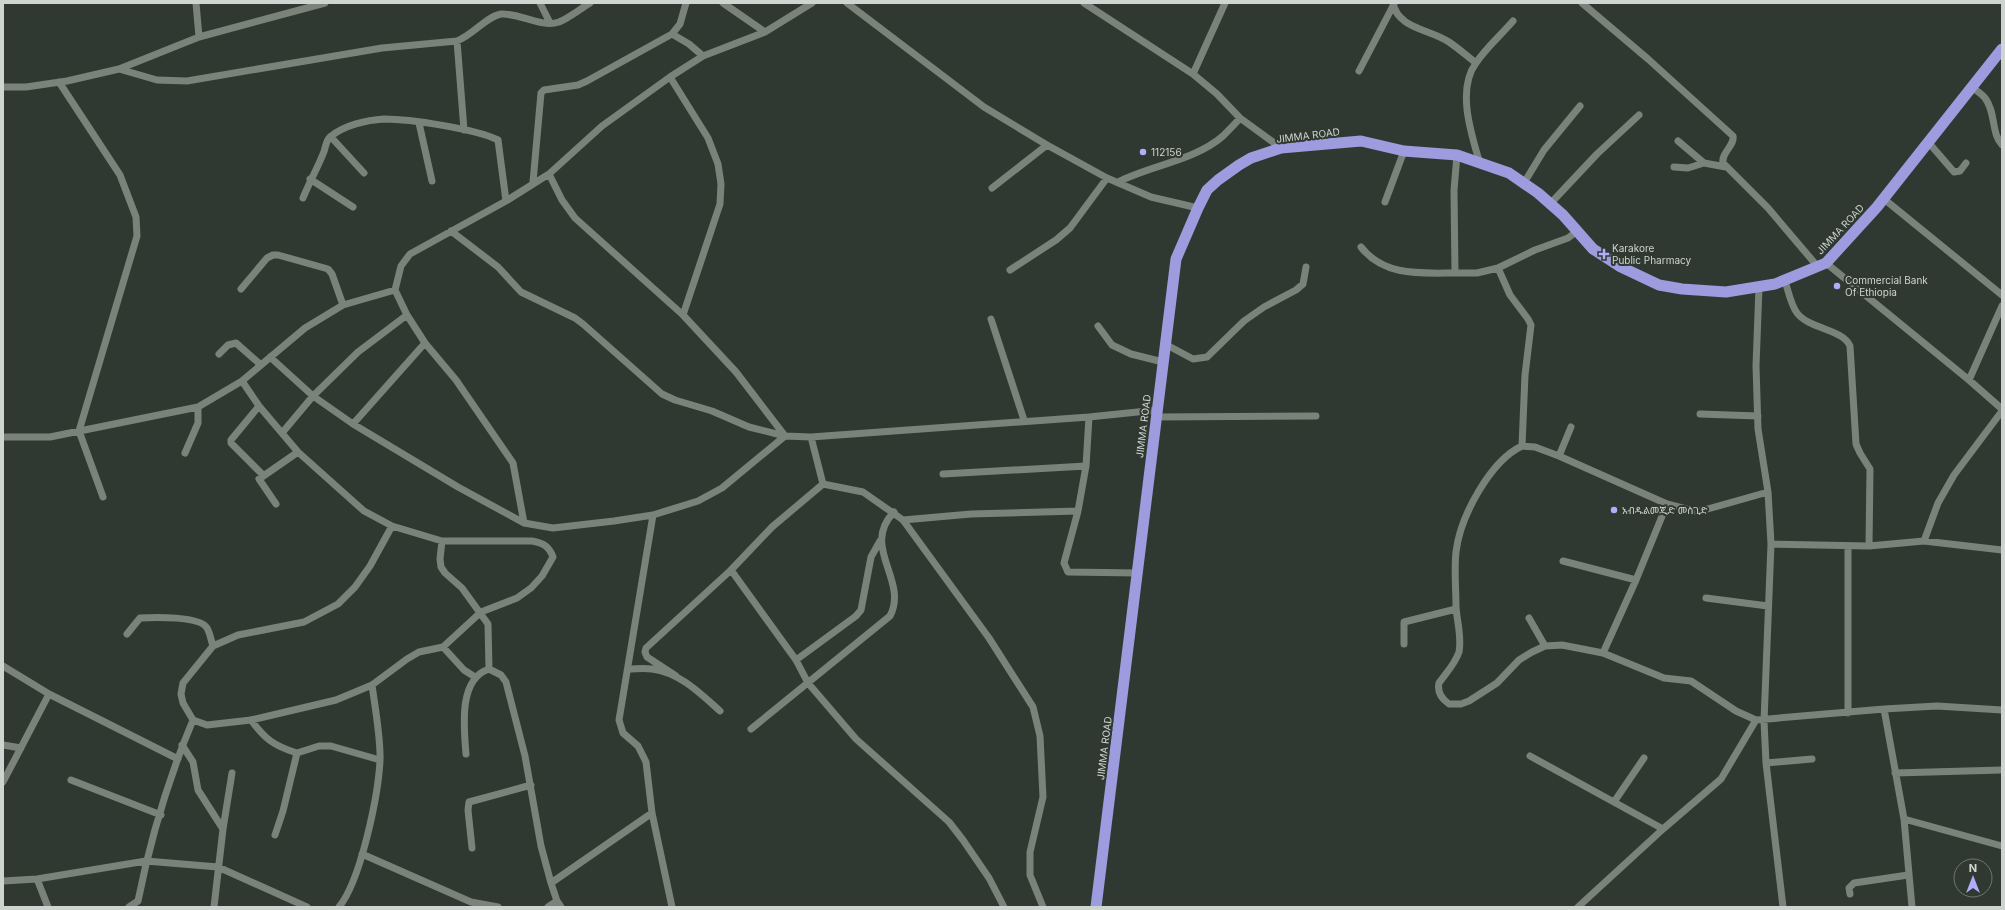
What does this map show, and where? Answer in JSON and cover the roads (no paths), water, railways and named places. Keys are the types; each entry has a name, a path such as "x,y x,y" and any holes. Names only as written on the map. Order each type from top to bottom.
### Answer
{"highway":[{"name":"JIMMA ROAD","path":"1096,907 1176,259 1207,190 1218,180 1251,158 1281,148 1361,141 1404,151 1457,155 1509,173 1524,183 1564,216 1576,232 1593,249 1607,259 1659,285 1682,290 1726,292 1759,287 1785,280 1822,265 1884,199 1973,88 2002,49"}],"street":[{"path":"196,3 199,37"},
{"path":"3,87 26,87 59,82 119,69 199,37 325,3"},
{"path":"540,3 550,23"},
{"path":"119,69 157,80 187,81 382,48 458,41 467,37 492,17 500,14 510,14 550,23 558,22 590,3"},
{"path":"533,182 541,93 544,90 578,85 587,81 672,34 680,24 686,3"},
{"path":"723,3 765,32"},
{"path":"524,523 513,463 456,380 425,343 407,315 394,290 401,266 407,257 506,201 533,182 549,174 602,126 670,77 703,56 765,32 812,3"},
{"path":"847,3 984,107 1048,145 1108,178 1160,200 1198,208"},
{"path":"1084,3 1193,74 1217,94 1240,118 1281,148"},
{"path":"1193,74 1225,3"},
{"path":"1582,3 1648,58 1733,136 1733,140 1723,160 1726,167 1768,208 1822,265 1969,380 2002,410 1954,475 1938,503 1924,541"},
{"path":"1394,4 1395,12 1400,18 1448,41 1476,63"},
{"path":"1359,71 1394,4"},
{"path":"1480,164 1468,119 1467,82 1476,63 1513,21"},
{"path":"672,34 689,44 703,56"},
{"path":"458,41 464,130"},
{"path":"670,77 708,138 718,164 721,184 720,204 683,315"},
{"path":"59,82 120,174 136,217 137,236 79,431 103,497"},
{"path":"1973,88 1985,98 1991,110 1997,137 2002,145"},
{"path":"1524,183 1544,150 1580,106"},
{"path":"1550,204 1597,154 1639,115"},
{"path":"1118,182 1135,174 1190,155 1222,136 1240,118"},
{"path":"303,198 310,179 324,153 327,141 331,137 345,128 363,122 384,119 464,130 500,141 506,201"},
{"path":"419,123 432,181"},
{"path":"331,137 364,173"},
{"path":"1678,141 1704,163"},
{"path":"1929,143 1954,172 1960,171 1966,163"},
{"path":"992,188 1048,145"},
{"path":"1385,202 1404,151"},
{"path":"1455,273 1454,190 1457,155"},
{"path":"1674,167 1688,168 1704,163 1726,167"},
{"path":"549,174 562,200 575,218 683,315 736,372 785,436"},
{"path":"1010,270 1056,240 1070,228 1108,178"},
{"path":"310,179 353,207"},
{"path":"1884,199 2002,295"},
{"path":"451,231 498,267 521,292 575,318 583,324 662,394 675,400 712,411 749,428 785,436 811,437 1024,420 1156,413 1316,416"},
{"path":"1361,247 1373,260 1392,269 1413,273 1477,273 1498,268 1535,250 1568,238 1576,232"},
{"path":"241,289 267,258 278,255 328,269 332,274 343,305"},
{"path":"1165,344 1193,359 1207,357 1244,321 1264,307 1296,290 1303,284 1306,267"},
{"path":"1498,268 1510,295 1531,325 1525,376 1522,446"},
{"path":"1785,280 1798,314 1816,326 1848,341 1850,346 1856,444 1870,469 1869,546"},
{"path":"1759,287 1756,366 1758,430 1768,492 1771,544 1760,720 1783,907"},
{"path":"3,437 50,438 198,407 242,381 304,328 343,305 394,290"},
{"path":"1969,380 2002,306"},
{"path":"282,433 313,396 358,352 407,315"},
{"path":"991,319 1024,420"},
{"path":"1098,326 1112,345 1131,354 1163,362"},
{"path":"219,354 228,345 236,343 261,365"},
{"path":"353,424 425,343"},
{"path":"270,357 313,396 353,424 458,487 524,523 553,528 653,515 698,501 722,488 785,436"},
{"path":"242,381 259,406 298,452 364,510 392,526 442,541 532,541 543,543 551,550 553,557 550,564 532,588 517,598 481,612 443,647 419,652 407,658 372,685 336,700 251,720 207,725 193,720 183,703 181,694 183,683 213,646 238,635 304,622 338,604 355,587 370,566 392,526"},
{"path":"259,406 231,440 231,443 263,475"},
{"path":"184,453 198,423 198,407"},
{"path":"1700,414 1758,416"},
{"path":"1089,417 1086,466 1078,511 1064,564 1068,572 1138,573"},
{"path":"1559,456 1571,427"},
{"path":"811,437 823,484"},
{"path":"1768,492 1704,510 1694,510 1667,504 1559,456 1535,447 1522,446 1500,463 1472,504 1462,524 1456,552 1456,609 1460,638 1459,651 1456,660 1439,683 1438,687 1442,698 1449,704 1461,704 1469,701 1497,683 1519,660 1545,646 1577,647 1603,653 1664,678 1691,680 1736,711 1760,720 1937,706 2002,710"},
{"path":"276,504 259,481 263,475 298,452"},
{"path":"943,474 1086,466"},
{"path":"823,484 863,492 894,512 903,520 989,638 1033,707 1040,736 1043,797 1030,852 1030,875 1043,907"},
{"path":"720,711 701,694 648,657 645,652 646,648 731,570 772,527 823,484"},
{"path":"1603,653 1636,580 1667,504"},
{"path":"903,520 971,514 1078,511"},
{"path":"796,660 861,610 871,557 880,540 884,525 894,512"},
{"path":"653,515 619,720 620,728 623,733 642,752 646,762 652,813 672,907"},
{"path":"751,729 890,616 894,609 894,592 880,540"},
{"path":"442,541 440,559 441,567 448,577 462,588 481,612 488,624 490,631 489,669"},
{"path":"1771,544 1869,546 1924,541 2002,550"},
{"path":"1848,546 1848,713"},
{"path":"1563,561 1636,580"},
{"path":"731,570 796,660 808,683 856,739 948,822 963,840 988,878 1004,907"},
{"path":"1706,598 1768,606"},
{"path":"1404,644 1404,622 1456,609"},
{"path":"127,634 140,618 192,620 201,622 207,627 213,646"},
{"path":"1529,618 1545,646"},
{"path":"443,647 464,670 475,677"},
{"path":"3,666 49,694 178,759"},
{"path":"466,754 464,709 468,693 475,677 481,671 489,669 501,675 506,682 525,756 541,846 551,883 559,904 548,907"},
{"path":"628,669 653,669 676,676"},
{"path":"339,907 347,896 362,854 375,804 380,760 372,685"},
{"path":"3,782 49,694"},
{"path":"1884,709 1904,819 1912,907"},
{"path":"129,907 140,904 146,861 182,745 193,720"},
{"path":"251,720 265,738 279,747 297,752 318,746 331,746 380,760"},
{"path":"1578,907 1662,829 1721,779 1760,720"},
{"path":"3,744 21,748"},
{"path":"182,745 193,762 198,790 223,829"},
{"path":"275,835 284,811 297,752"},
{"path":"1530,756 1662,829"},
{"path":"1614,802 1644,758"},
{"path":"1766,763 1812,759"},
{"path":"1895,773 2002,770"},
{"path":"214,907 223,829 232,773"},
{"path":"71,780 161,815"},
{"path":"472,848 468,806 469,802 530,785"},
{"path":"551,883 652,813"},
{"path":"1904,819 2002,846"},
{"path":"362,854 470,905 498,907"},
{"path":"3,881 37,879 146,861 218,867 307,907"},
{"path":"1850,894 1850,888 1854,883 1908,875"},
{"path":"37,879 48,907"}],"place":[{"name":"112156","path":"1143,152"},
{"name":"Karakore Public Pharmacy","path":"1604,254"},
{"name":"Commercial Bank Of Ethiopia","path":"1837,286"},
{"name":"አብዱልመጂድ መስጊድ","path":"1614,510"}]}
